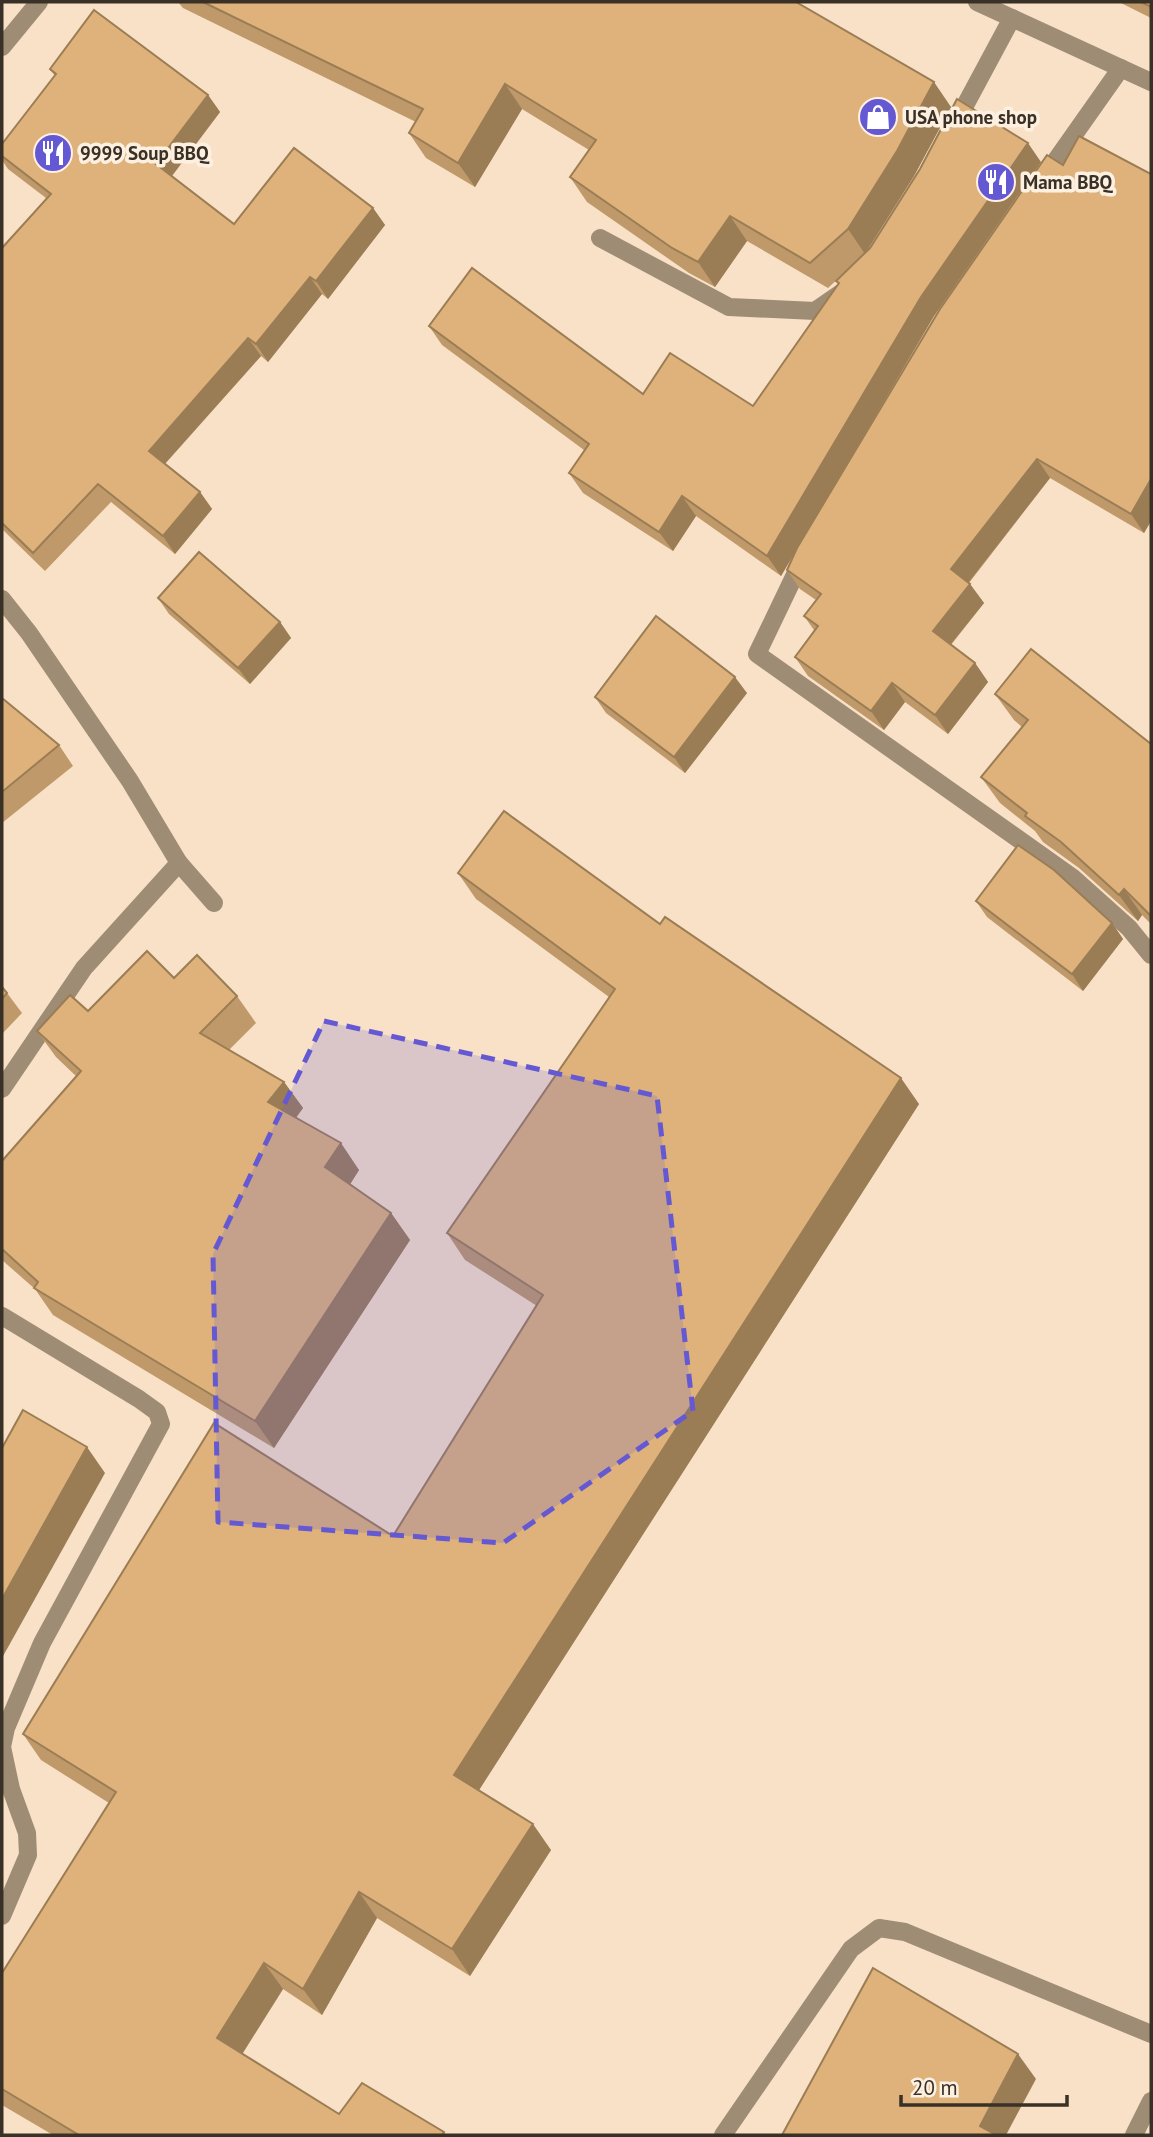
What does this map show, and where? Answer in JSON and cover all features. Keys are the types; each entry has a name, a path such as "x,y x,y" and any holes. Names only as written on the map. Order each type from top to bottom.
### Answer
{"street":[{"path":"2,47 39,2"},
{"path":"977,2 1151,82"},
{"path":"943,147 1012,18"},
{"path":"1033,193 1121,68"},
{"path":"600,238 729,307 816,311 851,283"},
{"path":"814,539 757,654 1072,877 1129,928 1151,955"},
{"path":"2,599 29,633 130,781 179,863 214,903"},
{"path":"2,1089 84,968 179,863"},
{"path":"2,1315 139,1399 157,1412 161,1424 43,1643 6,1728 2,1747 11,1789 27,1833 28,1855 2,1916"},
{"path":"723,2135 851,1949 879,1928 905,1932 1151,2034"},
{"path":"1134,2135 1151,2101"}],"highlighted area":[{"path":"324,1021 657,1096 693,1411 503,1543 218,1522 213,1254"}],"building":[{"path":"203,2 796,2 934,82 897,151 848,229 810,263 730,216 698,262 672,248 570,177 596,140 505,84 458,163 409,133 423,109"},
{"path":"94,10 208,95 156,164 234,224 294,148 373,208 316,281 310,277 256,344 248,338 149,451 200,492 163,536 98,484 33,553 2,523 2,248 51,194 2,156 2,144 56,74 50,69"},
{"path":"957,99 1028,143 921,297 767,556 682,496 659,532 569,473 589,444 429,326 472,268 643,394 670,353 753,406 839,283 836,281 870,248 920,169"},
{"path":"1079,136 1151,174 1151,479 1131,514 1037,459 951,569 970,584 933,631 975,663 935,715 892,683 871,711 795,657 818,626 804,616 821,594 787,570 797,548 940,309 1047,155 1063,165"},
{"path":"199,552 280,622 238,668 158,598"},
{"path":"656,616 735,677 674,757 595,697"},
{"path":"1031,649 1151,744 1151,916 1124,889 1119,895 1061,842 1025,816 1027,813 981,777 1028,720 995,694"},
{"path":"2,698 59,745 2,792"},
{"path":"504,811 660,924 665,917 901,1078 454,1775 533,1824 452,1949 359,1892 303,1989 264,1963 217,2038 339,2114 362,2083 444,2132 442,2135 79,2135 2,2089 2,1973 116,1792 23,1734 214,1423 393,1536 543,1295 447,1233 615,989 458,873"},
{"path":"1018,845 1054,870 1112,923 1072,974 976,901"},
{"path":"147,951 174,978 197,955 237,996 200,1033 284,1082 268,1102 341,1143 325,1167 391,1213 255,1421 34,1288 38,1282 2,1249 2,1161 81,1071 37,1031 70,995 88,1011"},
{"path":"23,1410 87,1447 2,1599 2,1448"},
{"path":"873,1968 1018,2054 980,2126 996,2135 782,2135"}],"place":[{"name":"USA phone shop","path":"878,117"},
{"name":"9999 Soup BBQ","path":"53,153"},
{"name":"Mama BBQ","path":"996,182"}]}
